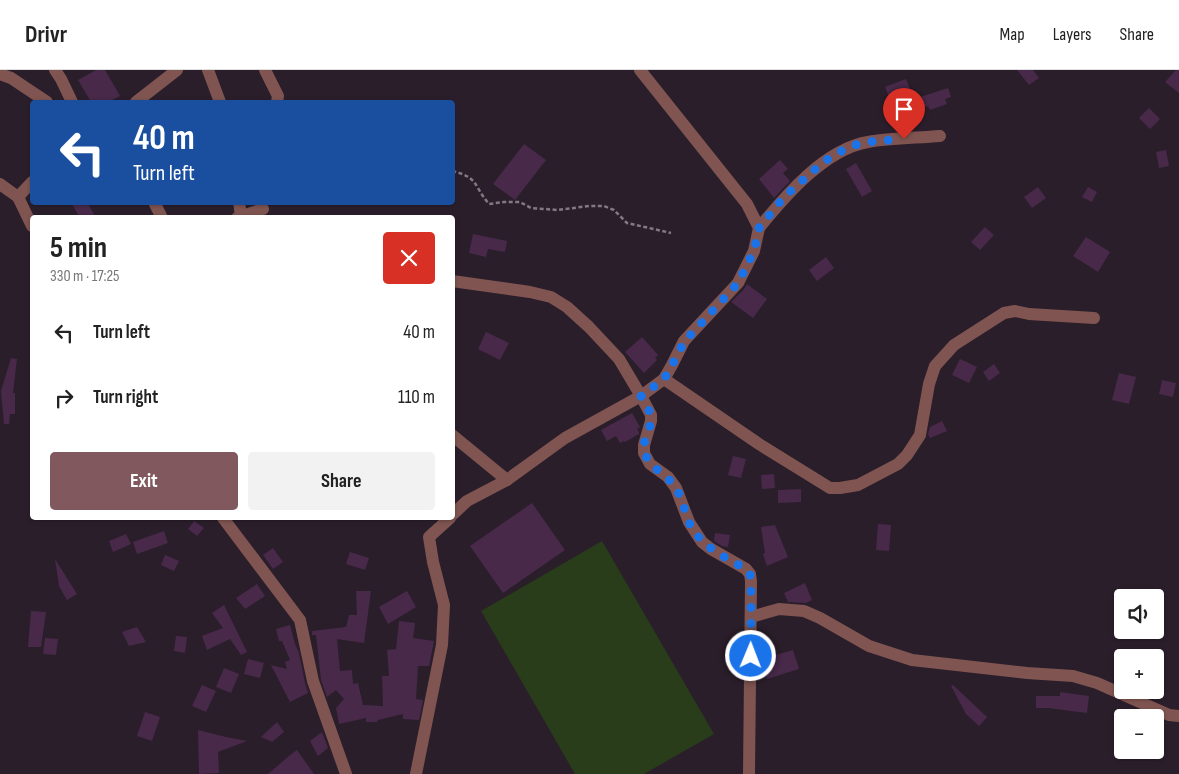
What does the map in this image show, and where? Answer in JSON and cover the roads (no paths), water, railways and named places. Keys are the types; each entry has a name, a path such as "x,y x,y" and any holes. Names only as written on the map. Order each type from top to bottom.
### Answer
{"street":[{"path":"55,70 71,100"},
{"path":"139,100 177,70"},
{"path":"208,70 219,100"},
{"path":"265,70 278,96 277,100"},
{"path":"640,70 747,204 759,228"},
{"path":"0,74 11,78 44,100"},
{"path":"455,512 467,501 507,480 565,438 641,396 664,379 684,342 738,283 754,251 759,228 784,197 822,163 851,146 867,142 940,136"},
{"path":"0,184 18,197 30,222"},
{"path":"18,197 30,184"},
{"path":"246,215 264,210"},
{"path":"455,281 530,292 551,297 567,307 589,327 619,359 651,415 644,445 644,453 650,464 668,477 676,488 689,522 702,542 710,549 746,569 750,574 749,774"},
{"path":"664,379 767,449 830,488 858,486 898,464 908,455 920,435 929,384 935,366 954,345 1004,313 1015,310 1029,314 1094,318"},
{"path":"455,438 507,480"},
{"path":"225,520 300,620 313,681 346,774"},
{"path":"416,774 442,645 444,605 433,562 430,538 447,520"},
{"path":"751,617 779,609 804,611 869,646 912,660 1073,676 1097,683 1169,715 1179,716"}]}
